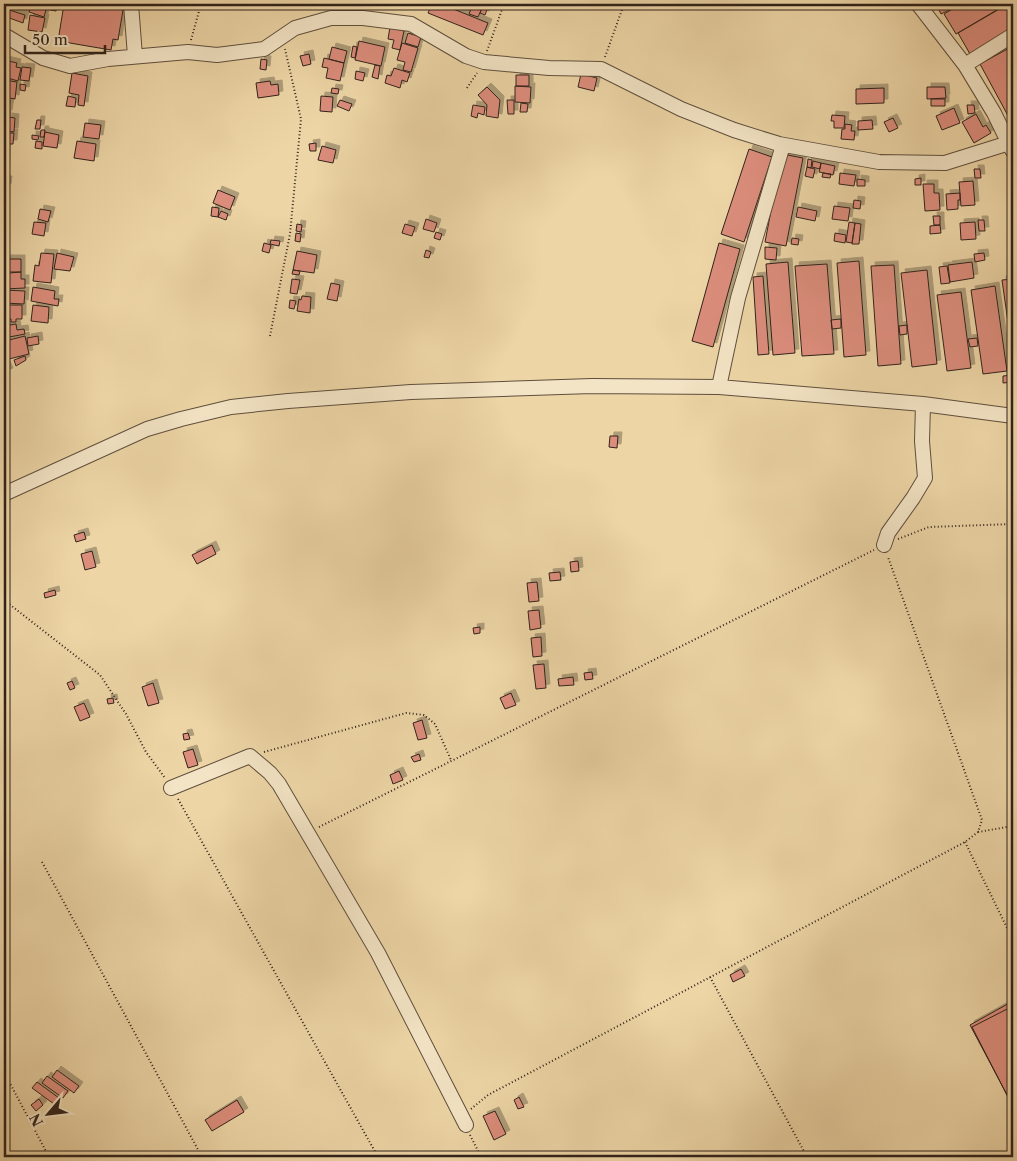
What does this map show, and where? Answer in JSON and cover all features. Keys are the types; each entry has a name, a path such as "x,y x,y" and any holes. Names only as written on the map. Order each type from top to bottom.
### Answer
{"street":[{"path":"131,4 135,56"},
{"path":"4,35 43,58 70,66 135,56 188,52 217,55 264,49 296,28 331,18 362,18 411,24 466,56 484,62 549,68 601,69 680,108 734,130 783,145 879,162 945,163 1011,147 994,113 965,65 918,4"},
{"path":"965,65 1013,35"},
{"path":"719,387 738,298 783,145"},
{"path":"4,494 147,429 231,407 288,401 411,392 592,386 719,387 923,404 1013,416"},
{"path":"884,545 888,533 925,478 922,441 923,404"},
{"path":"171,788 250,756 270,773 279,784 378,953 466,1125"}],"path":[{"path":"188,52 201,4"},
{"path":"467,88 484,62 504,4"},
{"path":"601,69 624,4"},
{"path":"270,336 290,234 301,119 283,37"},
{"path":"308,833 884,545 929,527 1013,524"},
{"path":"884,545 982,820 978,832"},
{"path":"4,600 100,675 126,714 146,752 171,788 378,1157"},
{"path":"250,756 406,713 424,715 436,724 451,760"},
{"path":"481,1157 466,1125 471,1109 488,1095 965,842 978,832 1013,826"},
{"path":"965,842 1013,940"},
{"path":"42,862 202,1157"},
{"path":"710,977 807,1157"},
{"path":"4,1072 49,1157"}],"building":[{"path":"32,4 46,10 44,17 29,12"},
{"path":"41,4 58,4 56,11 40,8"},
{"path":"64,4 124,4 118,40 113,39 111,50 58,41"},
{"path":"329,4 351,4 349,11"},
{"path":"432,4 441,4 488,23 483,35 428,13"},
{"path":"473,4 483,6 478,17 469,14"},
{"path":"936,4 961,4 941,14"},
{"path":"961,4 1007,4 956,34 944,14"},
{"path":"1008,4 1013,9 1013,28 970,54 958,33"},
{"path":"483,5 488,7 485,15 480,13"},
{"path":"6,9 25,15 23,23 4,16"},
{"path":"30,15 45,18 42,32 28,30"},
{"path":"390,27 404,31 400,50 392,48 394,40 388,39"},
{"path":"408,33 421,37 418,47 405,43"},
{"path":"359,41 385,47 381,66 355,60"},
{"path":"402,43 418,48 411,72 403,70 405,62 397,60"},
{"path":"353,46 357,47 355,58 351,57"},
{"path":"1013,46 1013,125 980,64"},
{"path":"332,47 347,51 344,63 329,59"},
{"path":"309,54 311,64 303,66 300,56"},
{"path":"324,58 344,63 340,81 326,78 328,68 322,67"},
{"path":"261,59 267,60 266,70 260,69"},
{"path":"4,60 17,63 16,67 21,68 18,81 4,77"},
{"path":"375,65 380,66 378,79 372,77"},
{"path":"22,67 31,68 29,81 20,80"},
{"path":"394,68 410,73 407,82 402,80 400,88 385,83 387,75 391,76"},
{"path":"356,71 365,73 363,81 355,79"},
{"path":"72,73 88,76 84,106 78,105 79,95 69,93"},
{"path":"581,74 597,78 594,91 578,87"},
{"path":"516,75 529,75 529,86 516,86"},
{"path":"4,80 17,82 15,99 4,97"},
{"path":"270,81 271,85 278,84 279,95 258,98 256,83"},
{"path":"20,84 26,85 25,91 20,90"},
{"path":"515,86 531,87 530,103 515,102"},
{"path":"487,87 500,100 498,118 486,116 487,105 478,95"},
{"path":"927,87 945,87 946,98 927,99"},
{"path":"332,88 339,89 338,94 331,93"},
{"path":"884,88 884,103 856,104 856,89"},
{"path":"68,96 76,98 75,107 66,106"},
{"path":"321,96 333,97 332,112 320,111"},
{"path":"931,99 945,99 945,106 931,106"},
{"path":"4,100 10,101 8,114 4,114"},
{"path":"340,100 352,104 349,111 337,106"},
{"path":"507,100 514,100 514,114 508,114"},
{"path":"521,103 528,104 527,112 520,112"},
{"path":"473,105 485,107 484,115 478,113 477,118 471,116"},
{"path":"967,105 974,105 975,113 968,114"},
{"path":"954,108 960,123 942,130 936,116"},
{"path":"976,114 983,127 986,125 991,133 974,143 962,122"},
{"path":"4,115 7,115 6,129 4,129"},
{"path":"832,115 845,116 844,128 834,128 834,121 831,121"},
{"path":"8,117 15,118 14,132 7,131"},
{"path":"893,118 898,128 889,132 884,122"},
{"path":"37,120 41,120 40,129 35,129"},
{"path":"872,120 873,129 858,130 858,121"},
{"path":"85,123 101,125 99,139 83,137"},
{"path":"845,124 852,125 851,131 855,131 854,140 841,139 842,129 845,129"},
{"path":"41,130 45,130 44,137 40,137"},
{"path":"4,131 6,131 5,146 4,146"},
{"path":"45,132 59,135 57,148 43,146"},
{"path":"8,133 14,133 13,144 6,144"},
{"path":"32,135 39,136 38,140 32,139"},
{"path":"36,141 42,142 42,149 35,148"},
{"path":"77,141 96,144 94,161 74,158"},
{"path":"316,143 316,151 310,151 309,144"},
{"path":"322,146 336,150 333,163 318,160"},
{"path":"4,148 6,148 6,163 4,163"},
{"path":"749,149 772,157 744,242 721,234"},
{"path":"782,154 803,158 786,246 765,242"},
{"path":"808,159 812,160 811,168 807,167"},
{"path":"813,161 821,163 820,169 812,167"},
{"path":"821,163 835,166 833,175 819,172"},
{"path":"4,165 6,165 5,178 4,178"},
{"path":"807,167 815,169 813,178 805,176"},
{"path":"974,169 980,169 981,178 975,178"},
{"path":"823,173 831,174 830,178 822,177"},
{"path":"840,173 856,175 854,186 839,184"},
{"path":"921,178 921,185 915,185 915,179"},
{"path":"857,179 865,180 865,186 857,186"},
{"path":"4,180 8,180 7,188 4,188"},
{"path":"973,181 975,205 961,206 959,182"},
{"path":"923,184 934,184 934,193 939,193 940,210 925,211"},
{"path":"218,190 235,197 230,210 213,203"},
{"path":"960,193 958,209 947,210 946,194"},
{"path":"854,200 861,201 860,209 853,208"},
{"path":"834,206 850,208 848,221 832,219"},
{"path":"212,207 219,208 218,217 211,216"},
{"path":"798,207 817,211 815,221 796,217"},
{"path":"40,209 51,211 48,222 38,219"},
{"path":"221,211 228,214 226,220 218,217"},
{"path":"933,216 940,216 940,225 934,225"},
{"path":"426,219 437,223 434,232 423,229"},
{"path":"978,220 984,220 985,231 979,231"},
{"path":"34,222 46,223 44,236 32,234"},
{"path":"849,222 855,223 852,243 846,242"},
{"path":"975,222 976,239 961,240 960,223"},
{"path":"855,223 861,224 859,244 852,244"},
{"path":"297,224 302,225 301,232 296,231"},
{"path":"405,224 415,227 412,236 402,233"},
{"path":"940,225 941,233 930,234 930,226"},
{"path":"436,232 442,234 440,240 434,238"},
{"path":"296,233 301,234 300,242 295,241"},
{"path":"835,233 846,235 845,243 834,241"},
{"path":"792,238 799,239 798,245 791,244"},
{"path":"271,240 280,241 279,246 270,244"},
{"path":"264,243 271,245 269,253 262,251"},
{"path":"719,243 740,249 713,347 692,341"},
{"path":"765,247 777,248 776,260 765,259"},
{"path":"426,250 431,252 429,258 424,257"},
{"path":"297,251 317,255 314,273 293,270"},
{"path":"41,253 54,254 51,283 33,281 35,265 39,266"},
{"path":"57,253 74,257 70,271 54,269"},
{"path":"984,253 985,260 975,262 974,254"},
{"path":"4,259 21,259 21,272 4,272"},
{"path":"859,261 866,355 844,357 837,263"},
{"path":"788,262 795,353 773,355 766,264"},
{"path":"972,262 974,278 950,282 948,265"},
{"path":"827,264 834,354 802,356 795,266"},
{"path":"894,265 901,364 878,366 871,266"},
{"path":"947,266 950,283 941,284 939,267"},
{"path":"293,270 300,271 299,275 292,274"},
{"path":"927,270 937,364 912,367 901,273"},
{"path":"21,272 21,279 25,279 25,288 4,289 4,280 9,280 9,273"},
{"path":"763,276 769,354 758,355 753,277"},
{"path":"292,279 300,280 297,294 290,293"},
{"path":"1013,279 1013,358 1002,280"},
{"path":"331,283 340,285 337,301 327,299"},
{"path":"995,286 1007,371 983,374 971,290"},
{"path":"33,287 55,291 54,299 59,299 58,306 31,301"},
{"path":"4,290 25,291 24,304 4,303"},
{"path":"961,292 971,368 947,371 937,295"},
{"path":"302,296 311,297 310,313 297,311 299,299 301,300"},
{"path":"290,300 296,301 294,309 289,308"},
{"path":"8,305 22,305 22,319 16,319 16,322 11,322 11,319 4,319 4,313 8,313"},
{"path":"33,305 49,307 48,323 31,321"},
{"path":"841,319 841,328 832,329 831,320"},
{"path":"16,324 17,330 24,329 25,334 4,338 4,326"},
{"path":"907,325 907,334 900,335 899,326"},
{"path":"25,336 29,354 9,359 5,341"},
{"path":"38,336 39,344 28,346 27,338"},
{"path":"977,338 978,346 970,347 968,339"},
{"path":"25,356 26,360 16,366 14,360"},
{"path":"4,364 9,372 4,374"},
{"path":"1013,375 1013,382 1003,383 1003,376"},
{"path":"610,436 618,436 617,448 609,447"},
{"path":"84,532 86,539 76,542 74,535"},
{"path":"212,545 216,554 197,564 192,555"},
{"path":"92,551 96,567 85,570 81,554"},
{"path":"578,561 579,571 571,572 570,562"},
{"path":"560,572 561,580 550,581 549,573"},
{"path":"537,582 539,601 529,602 527,583"},
{"path":"55,590 56,595 45,598 44,593"},
{"path":"539,610 541,628 530,630 528,611"},
{"path":"480,627 480,633 474,634 473,628"},
{"path":"541,637 542,656 533,657 531,638"},
{"path":"544,664 546,688 536,689 533,665"},
{"path":"592,672 593,679 585,680 584,673"},
{"path":"573,677 574,685 559,686 558,679"},
{"path":"72,681 75,688 70,690 67,683"},
{"path":"153,683 159,703 148,706 142,687"},
{"path":"511,693 516,705 505,709 500,698"},
{"path":"113,698 114,703 108,704 107,699"},
{"path":"84,703 90,717 80,721 74,707"},
{"path":"422,720 427,738 418,740 413,723"},
{"path":"188,733 190,739 184,740 183,734"},
{"path":"193,749 198,765 188,768 183,752"},
{"path":"419,754 421,760 414,762 411,757"},
{"path":"399,771 403,780 393,784 390,775"},
{"path":"741,969 745,976 733,982 730,975"},
{"path":"1013,1001 1013,1106 970,1025"},
{"path":"1013,1006 1013,1107 972,1027"},
{"path":"57,1070 79,1086 74,1093 52,1077"},
{"path":"47,1076 68,1091 63,1098 42,1083"},
{"path":"37,1082 59,1098 54,1104 32,1088"},
{"path":"519,1097 524,1107 518,1109 514,1100"},
{"path":"39,1099 43,1105 36,1111 31,1105"},
{"path":"237,1100 244,1112 212,1131 205,1120"},
{"path":"495,1111 506,1134 494,1140 483,1116"}]}
